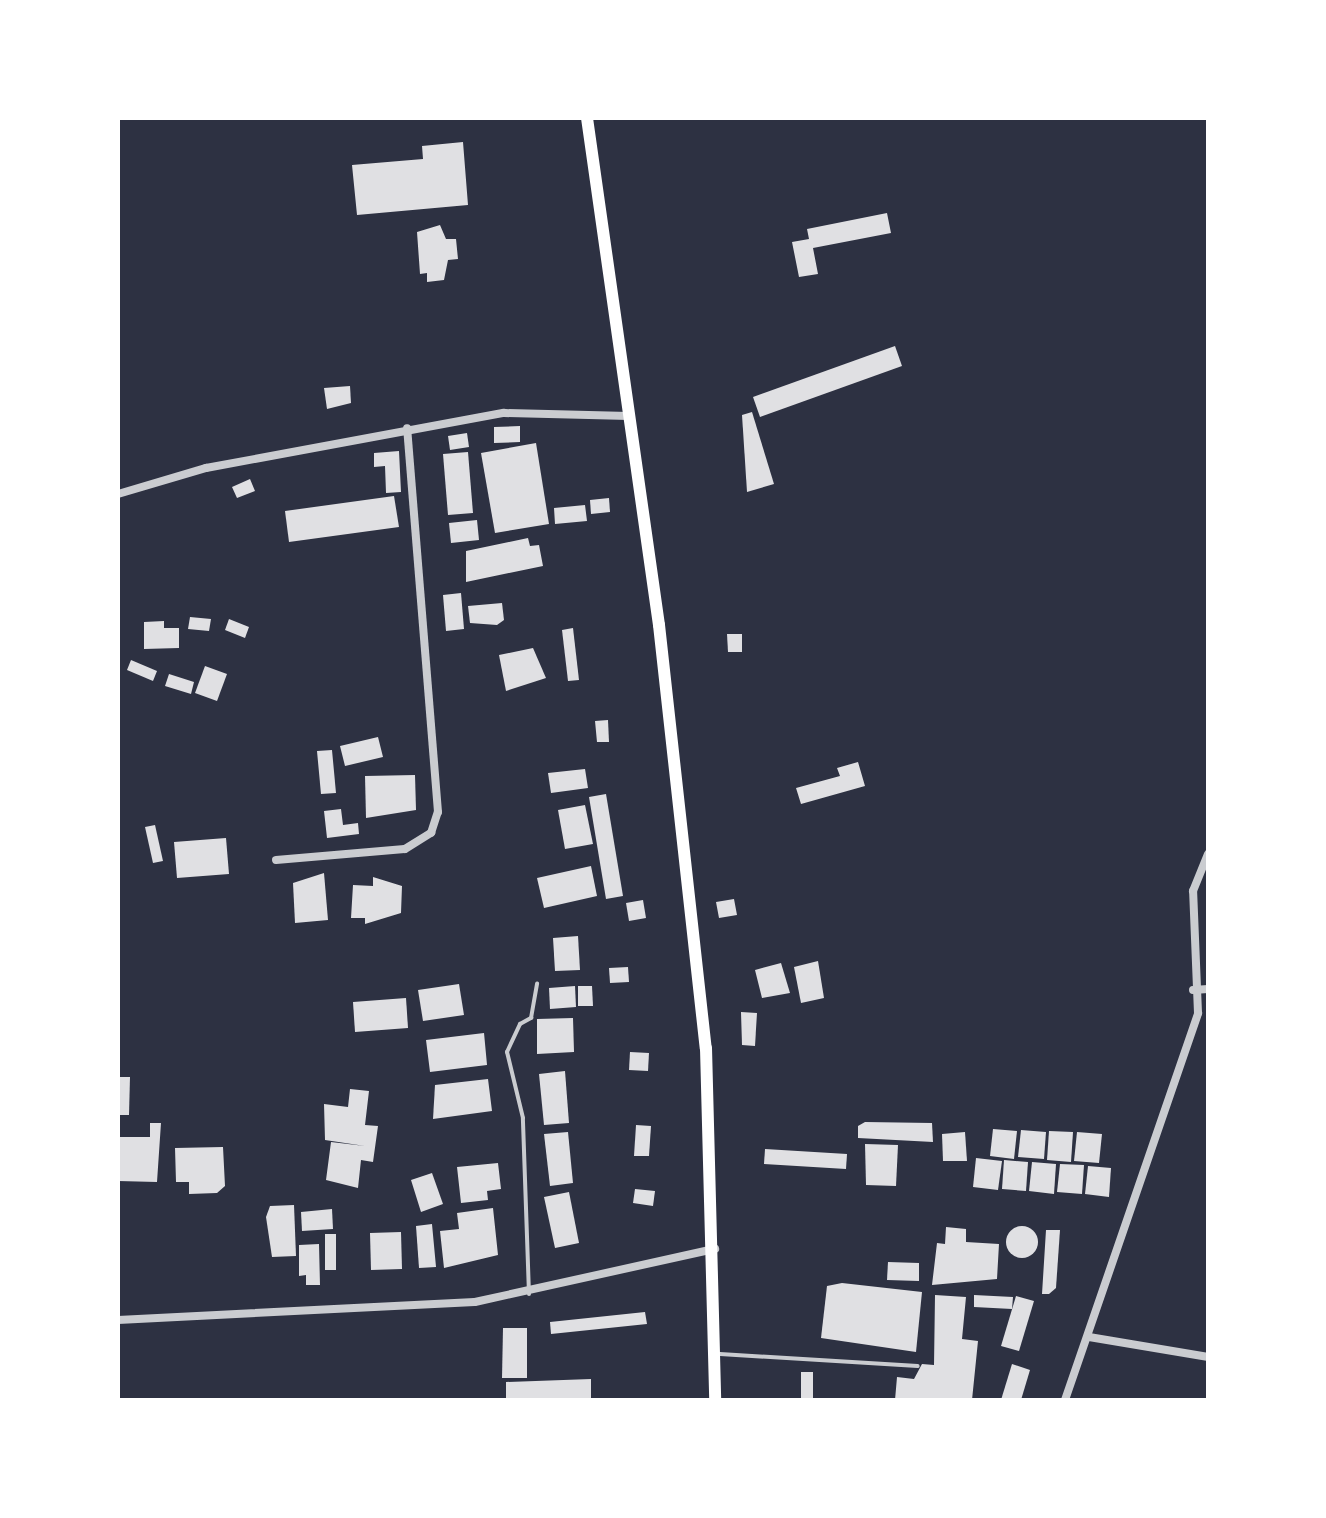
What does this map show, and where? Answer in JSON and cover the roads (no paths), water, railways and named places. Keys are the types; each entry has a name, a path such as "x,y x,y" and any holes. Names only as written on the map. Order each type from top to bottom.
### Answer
{"main road":[{"path":"587,118 630,416 706,1048 715,1249 715,1400"}],"street":[{"path":"118,494 206,468 406,428 504,413 630,416"},
{"path":"276,860 405,849 431,833 438,812 406,428"},
{"path":"1065,1400 1198,1013 1193,990 1194,876 1208,854"},
{"path":"1193,990 1208,989"},
{"path":"1198,1013 1208,1012"},
{"path":"118,1320 529,1294 622,1265 715,1249"},
{"path":"1089,1337 1208,1357"}],"lane":[{"path":"529,1294 523,1118 507,1052 520,1024 531,1018 537,984"},
{"path":"715,1353 918,1366"}]}
